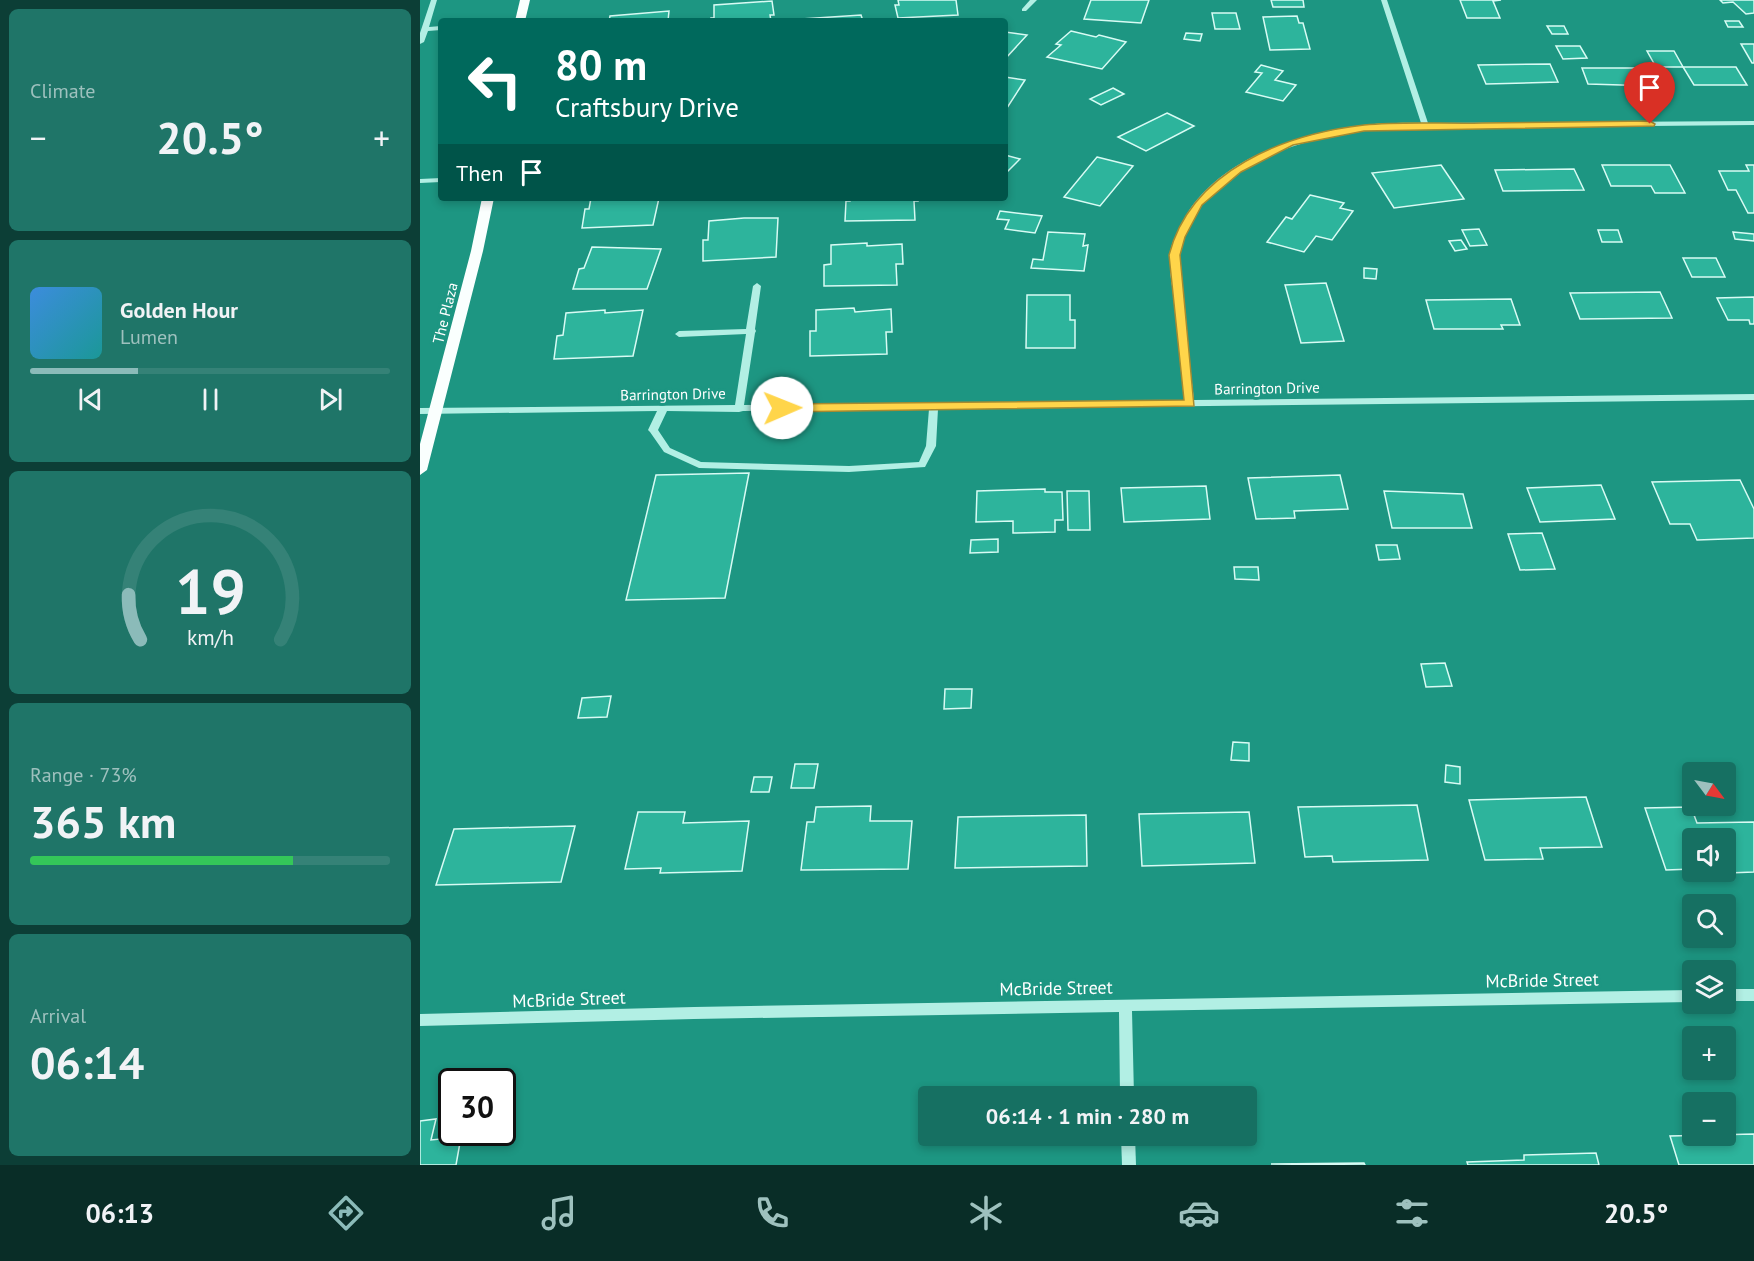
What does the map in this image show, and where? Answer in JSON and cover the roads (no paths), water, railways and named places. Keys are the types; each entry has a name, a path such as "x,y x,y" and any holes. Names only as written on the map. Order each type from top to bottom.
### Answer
{"main road":[{"path":"521,18 525,0"},
{"name":"The Plaza","path":"420,470 437,410 487,201"}],"street":[{"path":"420,42 434,0"},
{"path":"1024,10 1034,0"},
{"path":"1384,0 1425,125"},
{"path":"425,30 438,28"},
{"path":"1190,403 1175,255 1179,237 1198,204 1237,170 1290,143 1364,128 1425,125 1754,123"},
{"path":"420,182 438,180"},
{"path":"739,409 757,286"},
{"path":"679,334 752,331"},
{"name":"Barrington Drive","path":"420,411 1754,397"},
{"path":"663,409 653,430 667,450 699,465 849,469 922,465 931,446 934,406"},
{"path":"1736,995 1754,995"},
{"name":"McBride Street","path":"420,1020 1682,996"},
{"path":"1125,1005 1127,1086"},
{"path":"1128,1146 1129,1165"}]}
